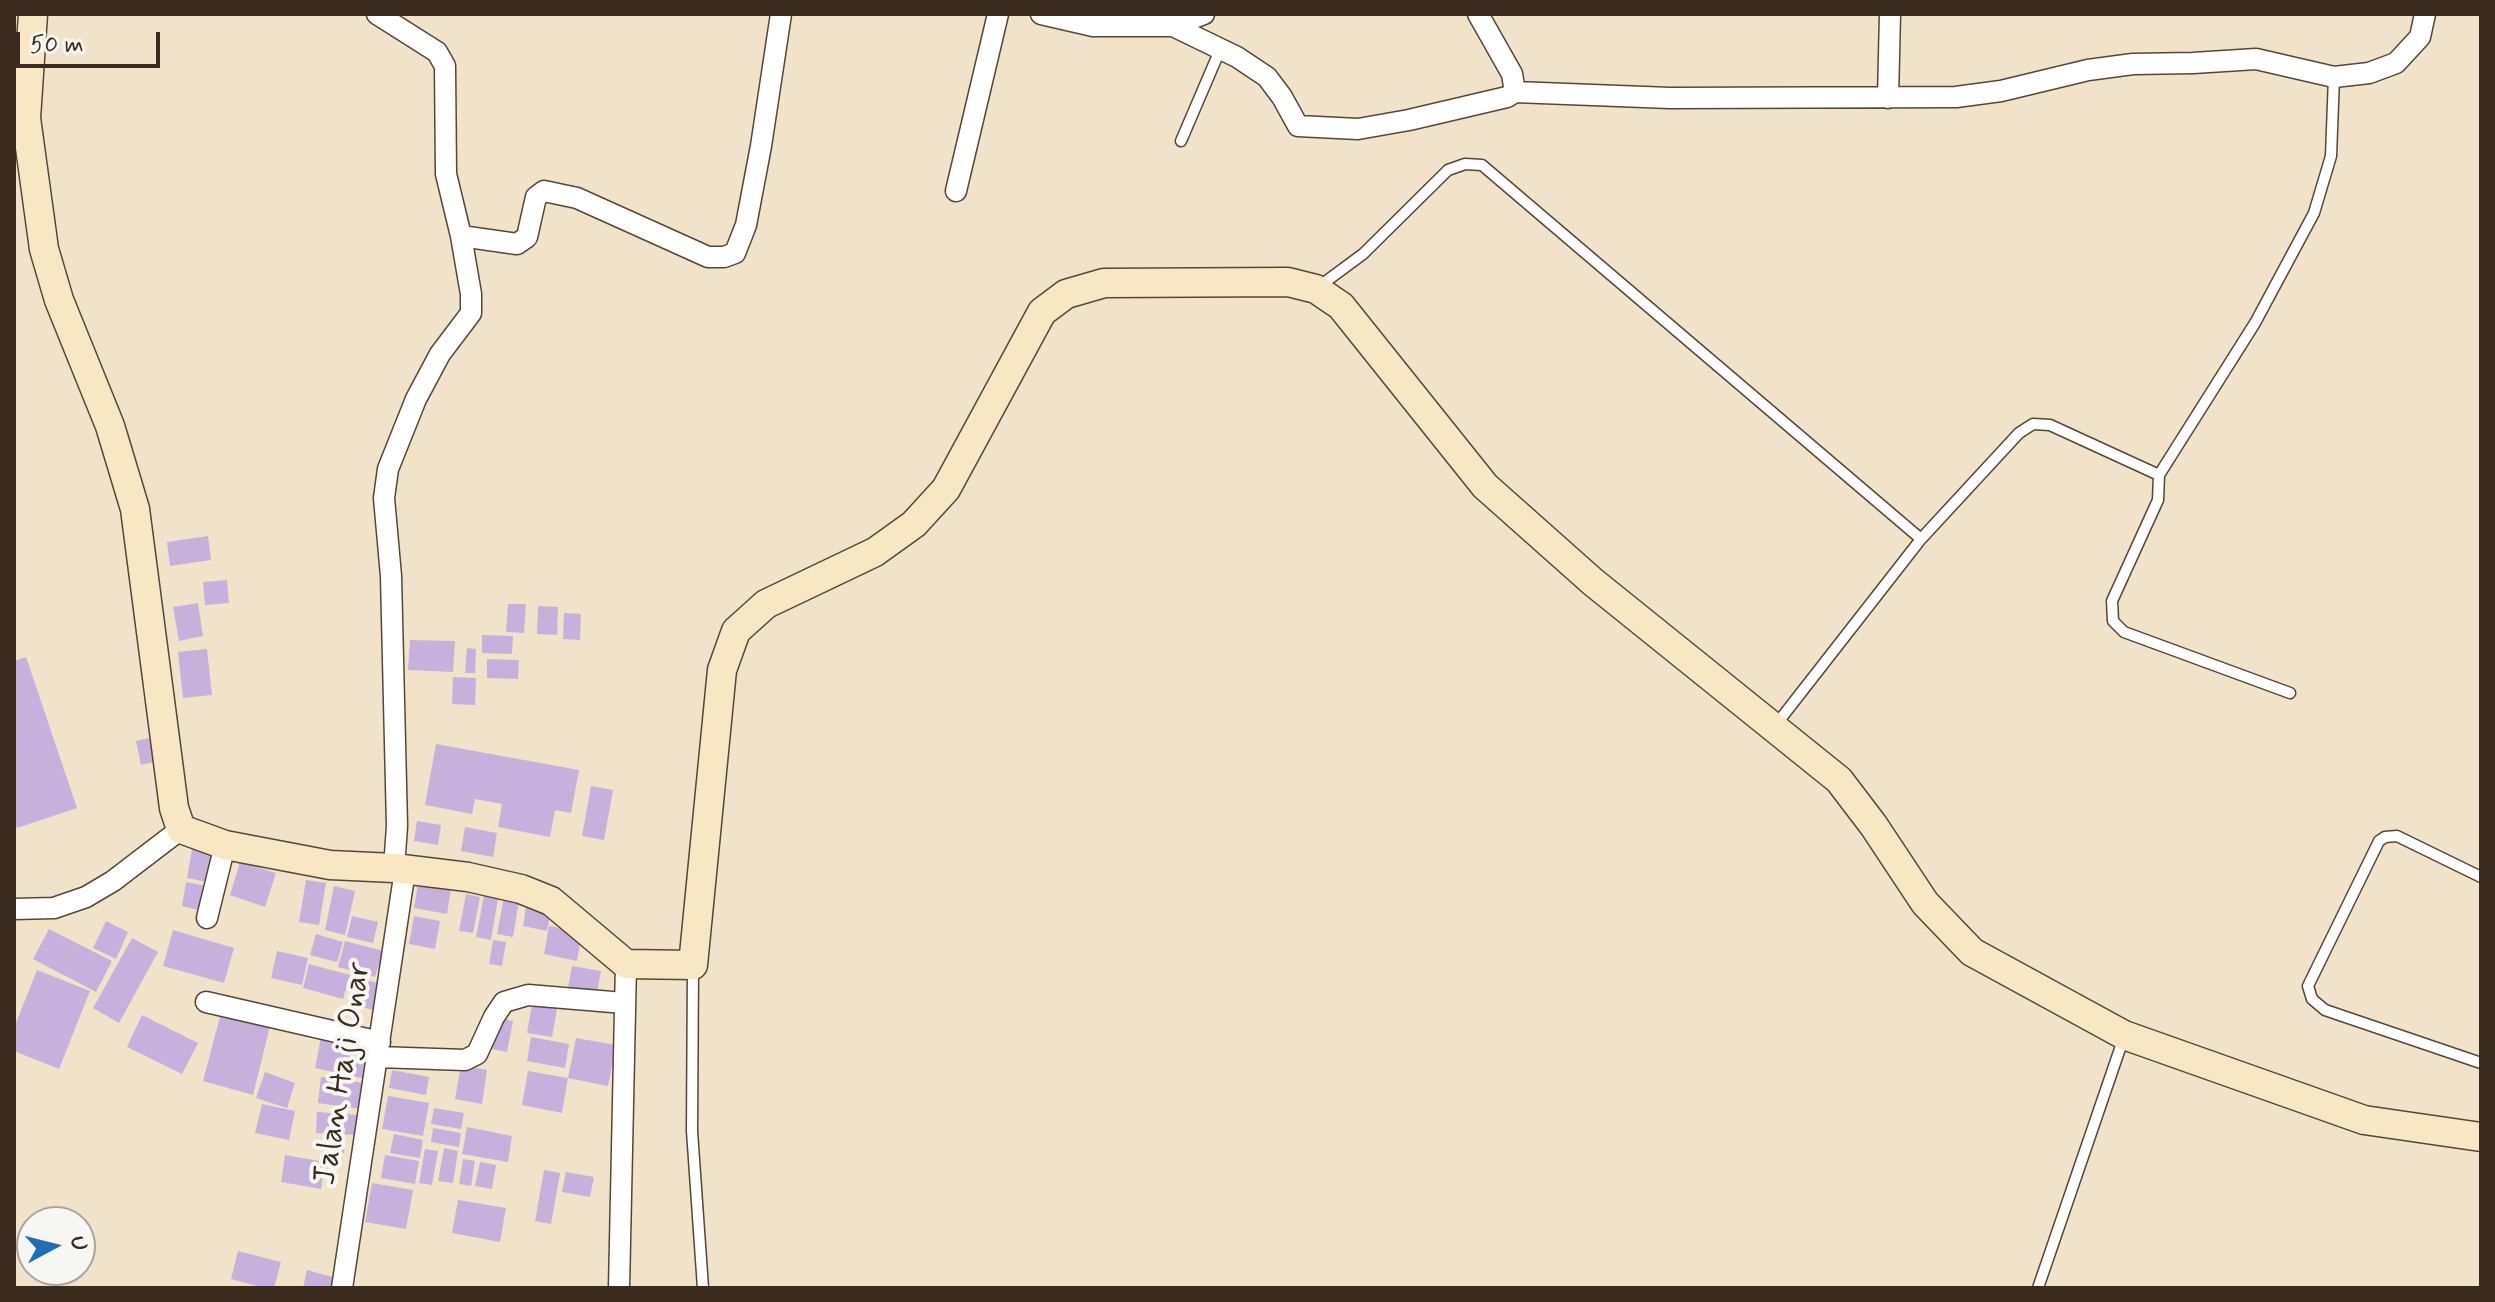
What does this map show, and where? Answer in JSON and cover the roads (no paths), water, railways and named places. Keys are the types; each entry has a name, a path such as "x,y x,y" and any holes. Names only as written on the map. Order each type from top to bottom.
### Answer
{"street":[{"path":"33,14 26,118 44,249 59,300 110,426 135,509 174,808 181,829"},
{"name":"Jalan Haji Onar","path":"342,1288 379,1049 400,869 391,576 384,498 388,469 416,399 440,354 471,313 471,294 461,236 446,174 445,66 437,52 377,14"},
{"path":"461,236 517,244 527,237 536,197 544,191 577,198 708,257 735,253 746,225 781,14"},
{"path":"956,191 998,14"},
{"path":"1041,14 1093,26 1173,26 1204,14"},
{"path":"1478,14 1512,74 1515,92"},
{"path":"1888,98 1890,14"},
{"path":"1173,26 1237,57 1267,77 1298,126 1358,129 1423,117 1507,97 1515,92 1670,98 1956,97 2133,64 2256,59 2334,77 2369,73 2396,63 2420,37 2425,14"},
{"path":"181,829 225,845 330,865 468,877 521,889 551,901 626,964 693,965 722,670 736,631 766,604 875,552 914,524 946,489 1042,312 1066,294 1104,283 1288,282 1316,289 1341,306 1485,486 1593,582 1839,780 1925,903 1972,952 2124,1035 2364,1120 2481,1137"},
{"path":"14,909 54,908 86,897 113,881 181,829"},
{"path":"207,918 225,845"},
{"path":"619,1288 626,964"},
{"path":"206,1002 379,1049 465,1060 477,1054 504,1002 528,995 624,1003"}],"lane":[{"path":"1181,141 1220,50"},
{"path":"2290,693 2124,632 2113,621 2112,601 2158,500 2159,475 2255,323 2314,213 2331,156 2334,77"},
{"path":"1316,289 1363,254 1448,170 1465,164 1482,165 1921,539"},
{"path":"1774,727 1921,539 2019,433 2033,424 2050,425 2159,475"},
{"path":"2481,877 2397,836 2385,837 2379,841 2308,986 2312,999 2325,1010 2481,1063"},
{"path":"693,965 692,1131 703,1288"},
{"path":"2038,1288 2124,1035"}]}
